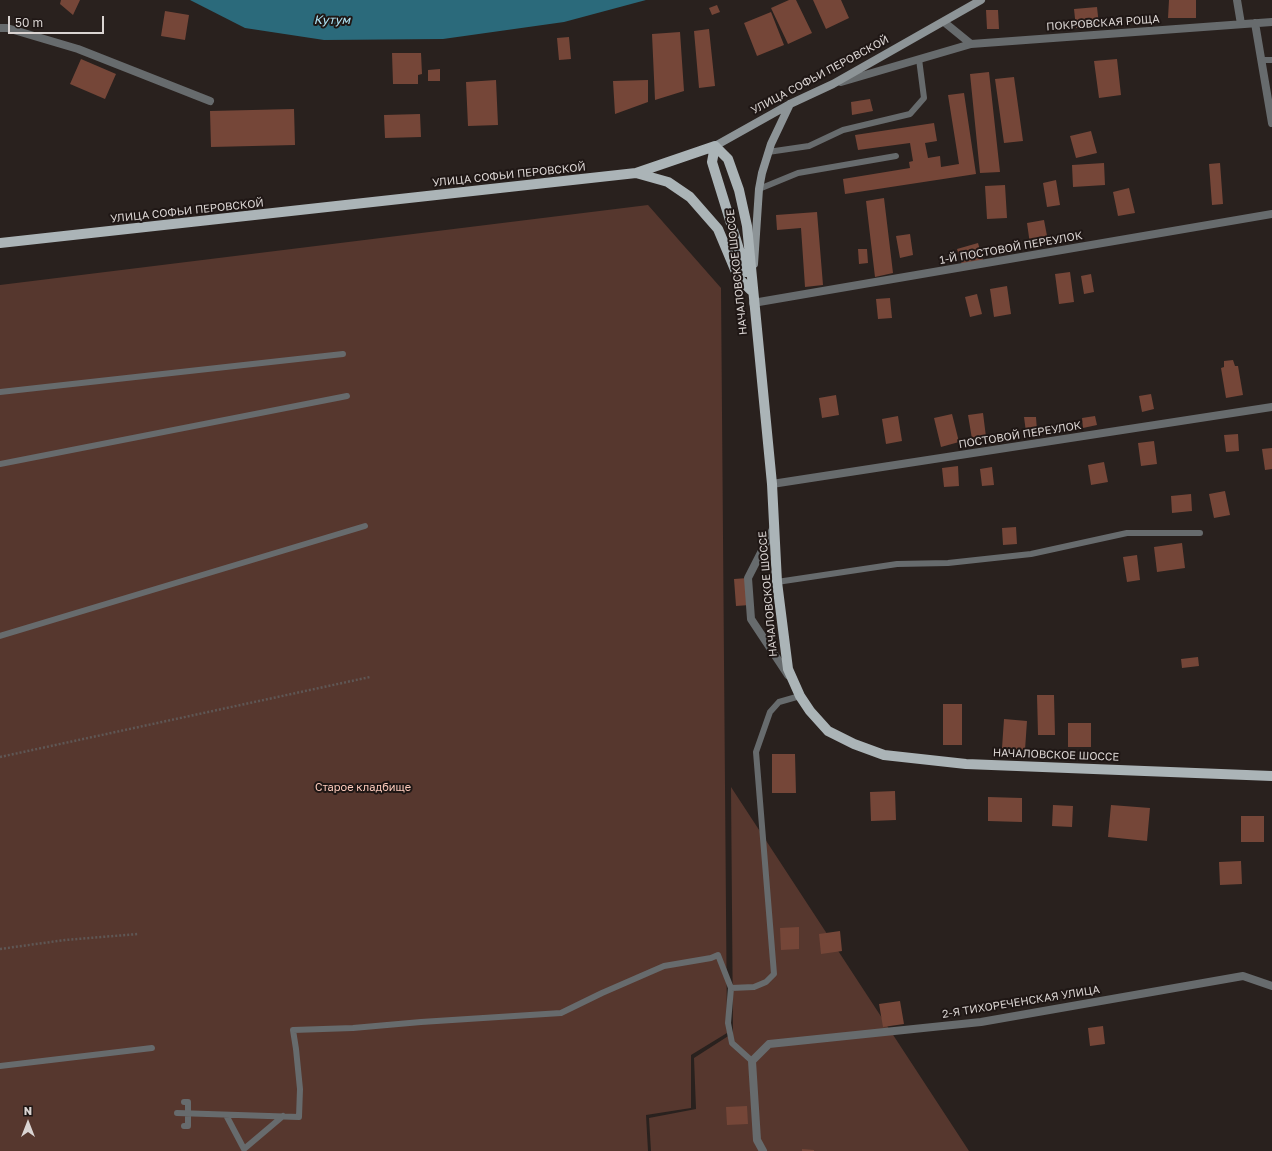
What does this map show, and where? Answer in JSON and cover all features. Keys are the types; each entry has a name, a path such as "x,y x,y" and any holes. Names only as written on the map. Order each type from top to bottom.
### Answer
{"main road":[{"name":"УЛИЦА СОФЬИ ПЕРОВСКОЙ","path":"0,243 636,173 715,146 790,104 833,84 981,0"},
{"path":"752,291 759,189 762,173 768,152 790,104"},
{"path":"715,146 712,162 752,291"},
{"name":"НАЧАЛОВСКОЕ ШОССЕ","path":"715,146 728,159 739,190 747,226 753,303 772,484 777,582 788,669 794,685 810,711 828,731 854,744 884,755 966,764 1272,776"},
{"path":"636,173 668,182 690,197 718,229 739,279 752,291"}],"street":[{"path":"1237,0 1241,24"},
{"path":"944,22 971,44"},
{"name":"ПОКРОВСКАЯ РОЩА","path":"833,84 971,44 1272,22"},
{"path":"1255,23 1272,122"},
{"path":"0,28 7,28 78,49 210,101"},
{"name":"1-Й ПОСТОВОЙ ПЕРЕУЛОК","path":"753,303 1272,214"},
{"name":"ПОСТОВОЙ ПЕРЕУЛОК","path":"772,484 1272,407"},
{"path":"774,527 748,578 751,619 794,685"},
{"name":"2-Я ТИХОРЕЧЕНСКАЯ УЛИЦА","path":"752,1061 769,1044 981,1022 1243,976 1272,986"},
{"path":"752,1061 757,1140 763,1151"}],"lane":[{"path":"768,152 809,146 843,130 910,114 924,98 919,59"},
{"path":"1262,60 1272,60"},
{"path":"759,189 798,173 896,156"},
{"path":"0,392 343,354"},
{"path":"0,464 347,396"},
{"path":"0,636 365,526"},
{"path":"777,582 897,564 948,563 1031,554 1127,533 1200,533"},
{"path":"732,988 754,986 766,982 774,974 756,752 770,712 778,702 800,696"},
{"path":"177,1113 299,1117 300,1088 293,1030 353,1028 561,1013 664,966 710,958 718,955 732,988 728,1023 732,1043 752,1061"},
{"path":"0,1066 152,1048"},
{"path":"184,1102 188,1102 188,1126 184,1126"},
{"path":"226,1114 244,1150 283,1116"}],"path":[{"path":"0,758 370,677"},
{"path":"0,949 65,940 138,934"}],"green space":[{"name":"Старое кладбище","path":"648,205 721,288 727,1033 691,1055 691,1108 646,1115 648,1151 0,1151 0,285"},
{"path":"731,787 969,1151 651,1151 649,1118 696,1109 694,1058 733,1033"}],"water":[{"name":"Кутум","path":"190,0 646,0 564,22 443,39 324,40 245,28"}],"building":[{"path":"61,0 80,0 73,15 60,4"},
{"path":"789,0 796,0 812,33 788,44 771,8"},
{"path":"813,0 841,0 849,18 826,29"},
{"path":"1169,0 1196,0 1196,18 1168,18"},
{"path":"717,5 720,12 712,15 709,8"},
{"path":"1097,7 1099,25 1076,28 1074,9"},
{"path":"986,10 998,10 999,29 987,29"},
{"path":"165,11 189,15 185,40 161,36"},
{"path":"771,12 784,45 757,56 744,23"},
{"path":"709,29 715,86 699,88 694,31"},
{"path":"680,32 684,91 655,100 652,34"},
{"path":"569,37 571,59 559,60 557,38"},
{"path":"392,53 421,53 422,74 418,75 418,84 393,84"},
{"path":"81,59 116,74 105,99 70,84"},
{"path":"1117,59 1121,95 1099,98 1094,61"},
{"path":"440,69 440,81 428,81 428,70"},
{"path":"989,72 1000,172 980,173 970,74"},
{"path":"1014,77 1023,141 1004,143 995,79"},
{"path":"496,80 498,125 468,126 466,82"},
{"path":"648,80 648,102 615,114 613,81"},
{"path":"964,93 976,174 845,194 843,179 910,168 909,162 913,161 910,143 858,150 855,135 934,123 937,141 925,143 928,158 940,156 941,167 959,164 948,95"},
{"path":"870,99 873,111 852,115 851,102"},
{"path":"294,109 295,145 211,147 210,111"},
{"path":"420,114 421,137 385,138 384,115"},
{"path":"1091,131 1097,153 1076,158 1070,136"},
{"path":"1104,163 1105,185 1073,187 1072,165"},
{"path":"1220,163 1223,204 1212,205 1209,164"},
{"path":"1056,180 1060,205 1047,207 1043,183"},
{"path":"1005,185 1007,218 987,219 985,186"},
{"path":"1129,188 1135,213 1118,216 1113,192"},
{"path":"884,198 893,273 875,277 866,201"},
{"path":"817,212 823,285 805,287 801,228 777,230 776,215"},
{"path":"1044,220 1048,241 1030,244 1027,223"},
{"path":"910,234 913,255 900,258 896,236"},
{"path":"978,243 983,260 962,265 957,249"},
{"path":"858,249 867,249 868,263 859,264"},
{"path":"1070,272 1074,302 1059,304 1055,274"},
{"path":"1091,274 1094,292 1084,294 1081,276"},
{"path":"1007,286 1011,314 994,317 990,289"},
{"path":"977,294 982,314 970,317 965,297"},
{"path":"890,298 892,318 878,319 876,299"},
{"path":"1233,360 1235,366 1238,366 1243,395 1226,398 1221,368 1224,367 1224,361"},
{"path":"1151,394 1154,409 1142,412 1139,396"},
{"path":"836,395 839,415 822,418 819,398"},
{"path":"983,413 986,437 972,439 968,415"},
{"path":"952,414 959,442 941,447 934,418"},
{"path":"898,416 902,441 886,444 882,419"},
{"path":"1095,416 1097,425 1083,428 1082,418"},
{"path":"1024,417 1036,417 1037,431 1026,432"},
{"path":"1238,434 1239,451 1226,452 1224,435"},
{"path":"1154,441 1157,464 1141,466 1138,443"},
{"path":"1272,448 1272,469 1265,470 1262,449"},
{"path":"1104,462 1108,482 1091,485 1088,465"},
{"path":"958,466 959,486 944,487 942,468"},
{"path":"992,467 994,485 982,486 980,469"},
{"path":"1225,491 1230,515 1214,518 1209,494"},
{"path":"1191,494 1192,511 1172,513 1171,496"},
{"path":"1016,527 1017,544 1003,545 1002,528"},
{"path":"1182,543 1185,568 1157,572 1154,547"},
{"path":"1137,555 1140,580 1127,582 1123,557"},
{"path":"748,578 750,605 736,606 734,579"},
{"path":"1198,657 1199,666 1182,668 1181,659"},
{"path":"1037,695 1054,695 1055,735 1038,735"},
{"path":"943,704 962,704 962,745 943,745"},
{"path":"1004,719 1027,721 1025,750 1002,748"},
{"path":"1068,723 1091,723 1091,747 1068,747"},
{"path":"772,754 795,754 796,793 772,793"},
{"path":"895,791 896,820 871,821 870,792"},
{"path":"988,797 1022,798 1022,822 988,821"},
{"path":"1053,805 1073,806 1072,827 1052,826"},
{"path":"1111,805 1150,808 1147,841 1108,837"},
{"path":"1241,816 1264,816 1264,842 1241,842"},
{"path":"1241,861 1242,884 1220,885 1219,862"},
{"path":"799,927 799,949 781,950 780,928"},
{"path":"840,931 842,951 821,954 819,934"},
{"path":"900,1001 904,1024 883,1027 879,1004"},
{"path":"1103,1026 1105,1044 1090,1046 1088,1028"},
{"path":"747,1106 748,1124 727,1125 726,1107"},
{"path":"802,1149 814,1150 814,1151 802,1151"}]}
